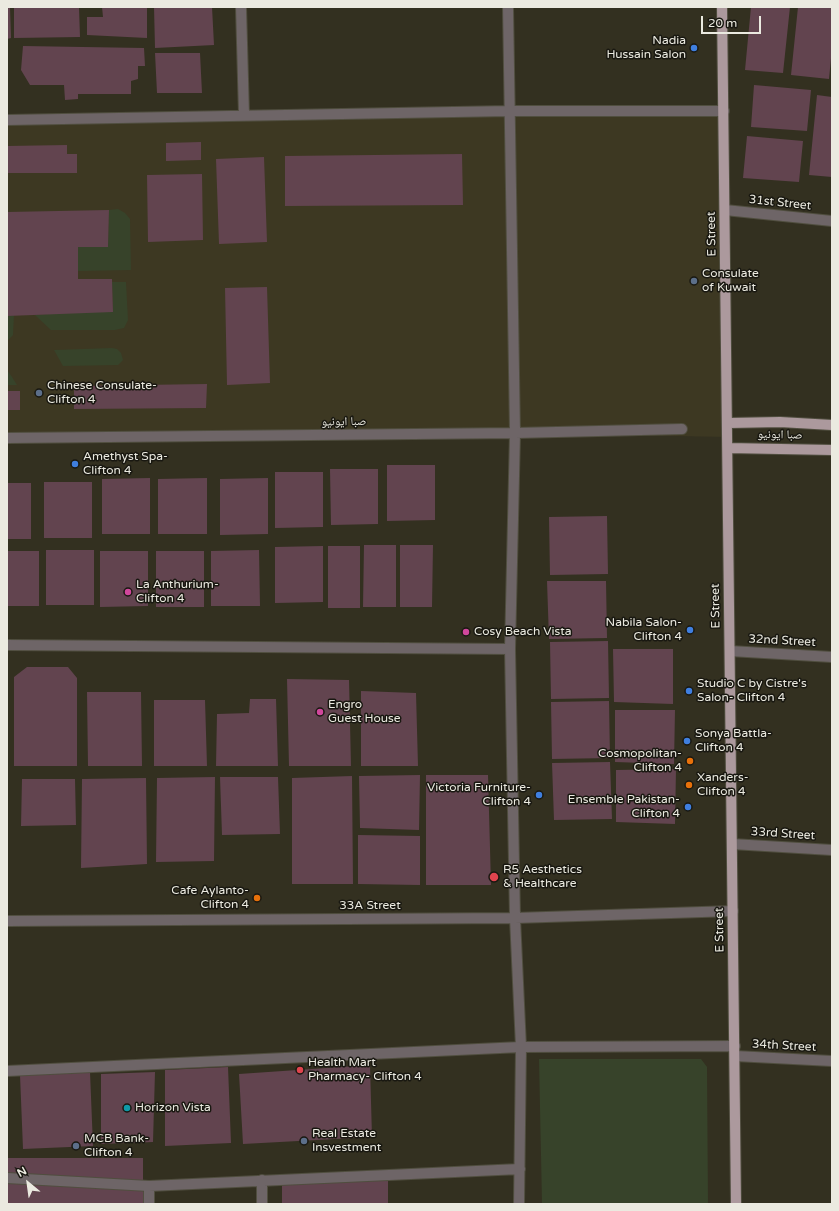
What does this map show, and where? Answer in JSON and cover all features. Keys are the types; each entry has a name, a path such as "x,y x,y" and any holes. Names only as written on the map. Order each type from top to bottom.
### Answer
{"main road":[{"name":"E Street","path":"722,7 729,422 728,448 736,1204"},
{"name":"صبا ایونیو","path":"729,422 780,422 832,425"},
{"name":"صبا ایونیو","path":"728,448 832,450"}],"street":[{"path":"241,7 244,115"},
{"path":"508,7 515,433 510,649 515,918 521,1047 519,1204"},
{"path":"7,120 509,111 724,111"},
{"name":"31st Street","path":"725,210 832,221"},
{"name":"صبا ایونیو","path":"7,438 515,433 682,429"},
{"path":"7,645 510,649"},
{"name":"32nd Street","path":"730,651 832,657"},
{"name":"33rd Street","path":"732,844 832,850"},
{"name":"33A Street","path":"7,921 515,918 733,911"},
{"name":"34th Street","path":"7,1071 521,1047 735,1051 832,1062"},
{"path":"7,1178 149,1186 520,1168"},
{"path":"262,1180 262,1204"},
{"path":"149,1186 149,1204"}],"shaded area":[{"path":"724,111 728,437 515,433 7,438 7,120"}],"green space":[{"path":"118,209 125,213 130,219 131,270 78,271 78,247 108,246 109,210"},
{"path":"112,282 126,282 128,320 124,328 115,330 51,330 35,315 113,309"},
{"path":"14,315 13,335 7,341 7,316"},
{"path":"117,349 121,353 123,360 118,365 63,366 54,350"},
{"path":"7,370 12,377 17,385 7,385"},
{"path":"539,1059 701,1059 707,1067 708,1204 542,1204"}],"building":[{"path":"7,7 10,7 11,38 7,39"},
{"path":"14,7 79,7 80,37 14,38"},
{"path":"102,7 147,7 147,38 87,35 87,17 103,17"},
{"path":"154,7 212,7 214,45 155,48"},
{"path":"751,7 790,7 783,73 745,70"},
{"path":"798,7 832,7 832,48 829,79 791,75"},
{"path":"23,46 144,48 145,66 138,66 138,79 131,81 131,94 78,94 78,99 65,100 64,85 30,85 21,70"},
{"path":"155,53 200,53 202,93 157,93"},
{"path":"754,85 811,90 807,131 751,127"},
{"path":"817,95 832,97 832,177 809,175"},
{"path":"747,136 803,141 799,182 743,178"},
{"path":"201,142 201,160 166,161 166,143"},
{"path":"67,145 67,154 77,154 77,173 7,173 7,146"},
{"path":"462,154 463,205 285,206 285,156"},
{"path":"264,157 267,242 219,244 216,159"},
{"path":"202,174 203,240 148,242 147,175"},
{"path":"109,210 108,247 78,247 78,279 112,279 113,312 7,316 7,212"},
{"path":"267,287 270,383 227,385 225,288"},
{"path":"207,384 206,408 74,409 74,386"},
{"path":"7,391 20,391 20,410 7,410"},
{"path":"387,465 435,465 435,520 387,521"},
{"path":"330,469 378,469 378,524 331,525"},
{"path":"275,472 323,472 323,527 275,528"},
{"path":"150,478 150,534 102,534 102,479"},
{"path":"207,478 207,534 158,534 158,479"},
{"path":"268,478 268,534 220,535 220,479"},
{"path":"44,482 92,482 92,538 44,538"},
{"path":"7,483 31,483 31,539 7,539"},
{"path":"607,516 608,574 550,575 549,517"},
{"path":"364,545 396,545 396,607 363,607"},
{"path":"400,545 433,545 432,607 400,607"},
{"path":"323,546 323,602 275,603 275,547"},
{"path":"328,546 360,546 360,608 328,608"},
{"path":"46,550 94,550 94,605 46,605"},
{"path":"259,550 260,606 211,606 211,551"},
{"path":"7,551 39,551 39,606 7,606"},
{"path":"100,551 148,551 148,606 100,607"},
{"path":"156,551 204,551 204,607 156,607"},
{"path":"547,581 606,581 607,638 549,639"},
{"path":"608,641 609,698 551,699 550,642"},
{"path":"613,649 673,649 673,704 614,702"},
{"path":"27,667 68,667 77,678 77,766 14,766 14,677"},
{"path":"287,679 349,680 351,766 289,766"},
{"path":"361,691 416,693 418,766 361,766"},
{"path":"87,692 141,692 142,766 88,766"},
{"path":"250,699 276,699 278,766 216,766 217,714 249,713"},
{"path":"154,700 205,700 207,766 154,766"},
{"path":"609,701 610,758 552,759 551,702"},
{"path":"615,710 675,710 674,764 615,762"},
{"path":"610,762 612,819 554,820 552,763"},
{"path":"676,769 675,824 616,822 616,770"},
{"path":"420,775 419,830 360,828 359,776"},
{"path":"426,775 488,775 491,885 426,885"},
{"path":"352,776 353,884 292,884 292,778"},
{"path":"215,777 214,861 156,862 157,778"},
{"path":"220,777 278,777 280,834 222,835"},
{"path":"146,778 147,864 81,868 82,779"},
{"path":"22,779 75,779 76,825 21,826"},
{"path":"358,835 420,836 420,885 358,884"},
{"path":"370,1065 372,1137 243,1144 239,1074"},
{"path":"228,1067 231,1143 165,1146 165,1070"},
{"path":"90,1072 93,1146 23,1149 20,1075"},
{"name":"Horizon Vista","path":"155,1072 153,1142 101,1144 101,1074"},
{"path":"7,1158 143,1158 143,1204 7,1204"},
{"path":"388,1180 388,1204 282,1204 282,1185"}],"place":[{"name":"Nadia Hussain Salon","path":"694,48"},
{"name":"Consulate of Kuwait","path":"694,281"},
{"name":"Chinese Consulate- Clifton 4","path":"39,393"},
{"name":"Amethyst Spa- Clifton 4","path":"75,464"},
{"name":"La Anthurium- Clifton 4","path":"128,592"},
{"name":"Nabila Salon- Clifton 4","path":"690,630"},
{"name":"Cosy Beach Vista","path":"466,632"},
{"name":"Studio C by Cistre's Salon- Clifton 4","path":"689,691"},
{"name":"Engro Guest House","path":"320,712"},
{"name":"Sonya Battla- Clifton 4","path":"687,741"},
{"name":"Cosmopolitan- Clifton 4","path":"690,761"},
{"name":"Xanders- Clifton 4","path":"689,785"},
{"name":"Victoria Furniture- Clifton 4","path":"539,795"},
{"name":"Ensemble Pakistan- Clifton 4","path":"688,807"},
{"name":"R5 Aesthetics & Healthcare","path":"494,877"},
{"name":"Cafe Aylanto- Clifton 4","path":"257,898"},
{"name":"Health Mart Pharmacy- Clifton 4","path":"300,1070"},
{"name":"Horizon Vista","path":"127,1108"},
{"name":"Real Estate Insvestment","path":"304,1141"},
{"name":"MCB Bank- Clifton 4","path":"76,1146"}]}
